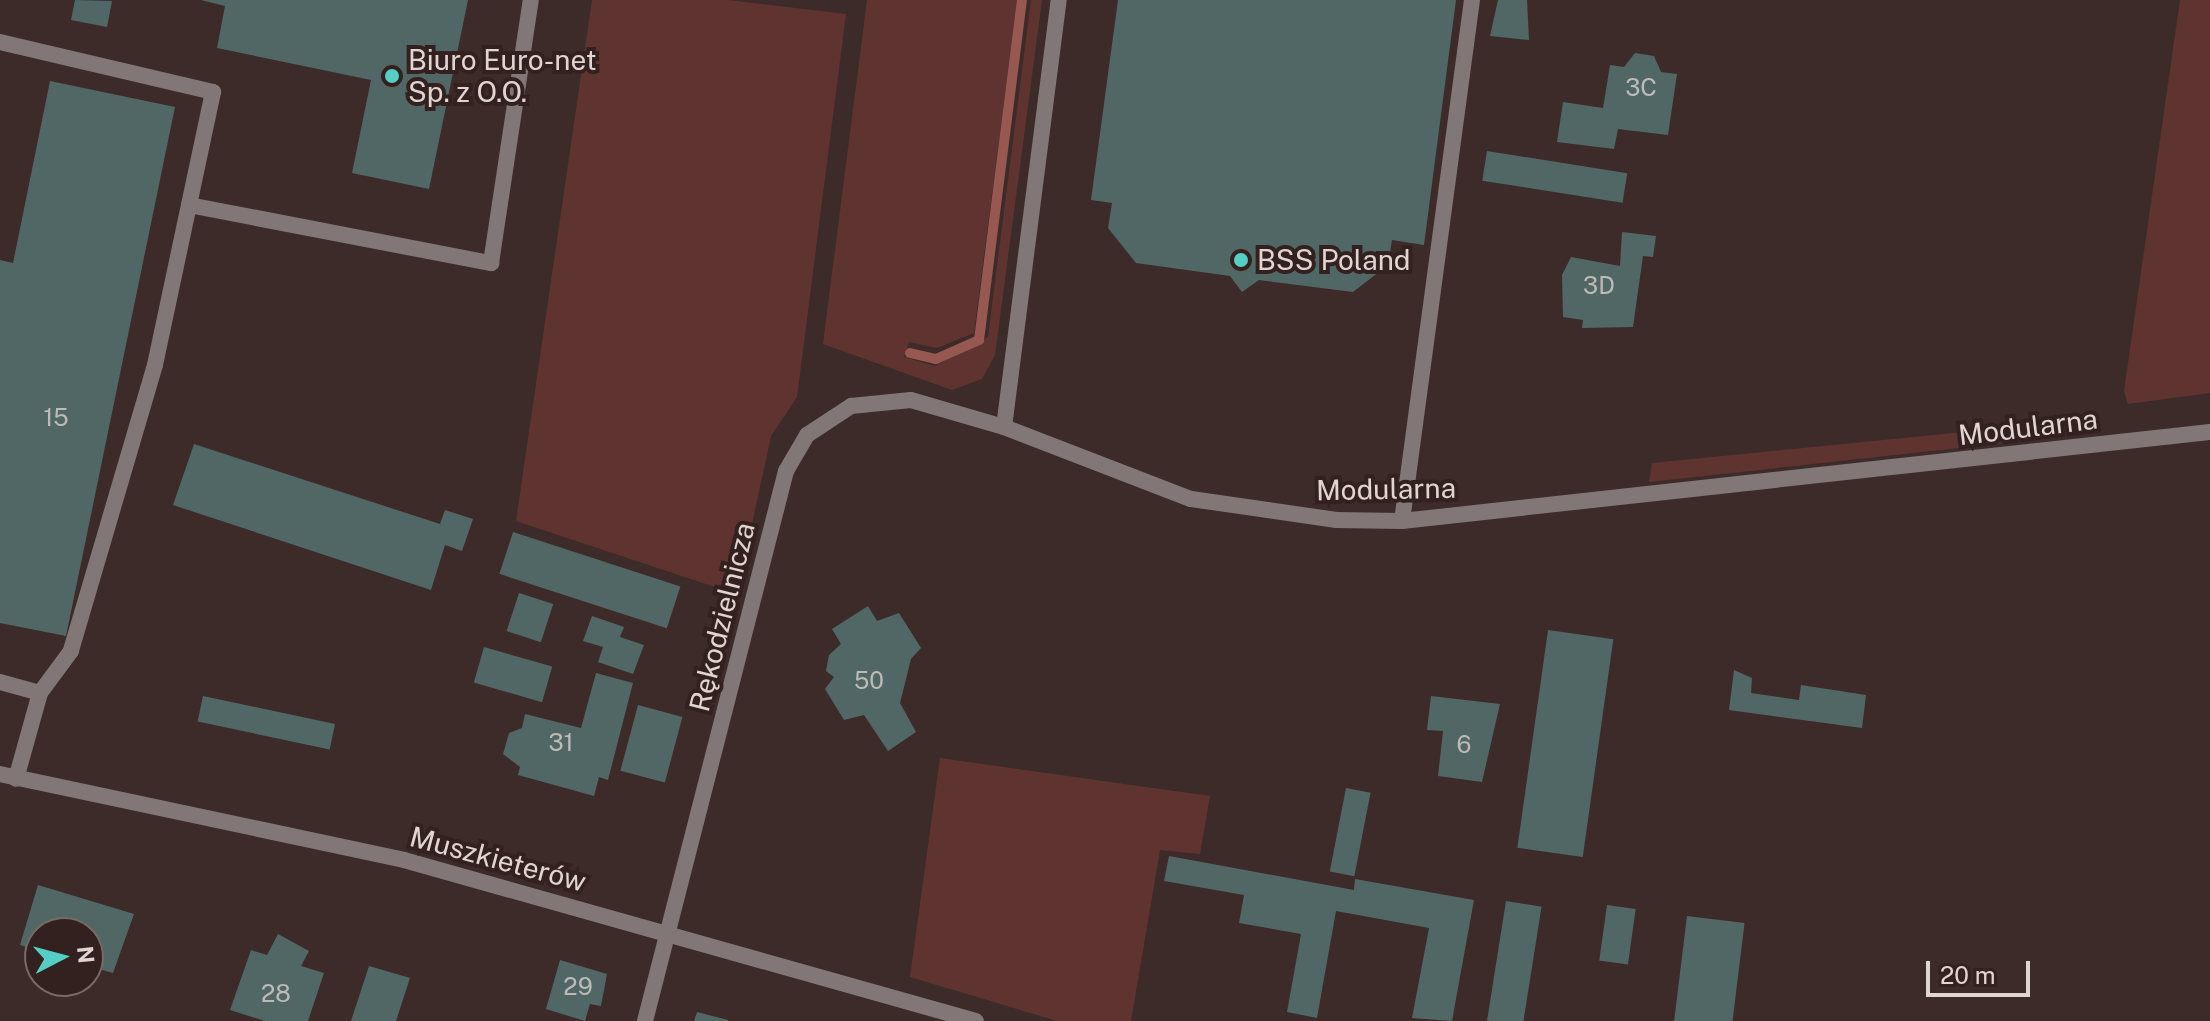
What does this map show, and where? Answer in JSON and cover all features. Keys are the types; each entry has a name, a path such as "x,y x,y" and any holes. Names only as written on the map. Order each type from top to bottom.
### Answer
{"street":[{"path":"189,205 491,263 531,0"},
{"path":"1004,427 1059,0"},
{"path":"1402,521 1472,0"},
{"path":"0,42 213,92 155,365 71,651 40,693 8,777"},
{"name":"Rękodzielnicza","path":"645,1021 797,446 829,416 878,399 911,400 1004,427"},
{"name":"Modularna","path":"1004,427 1191,499 1274,514 1402,521 2210,432"},
{"path":"0,682 40,693"},
{"name":"Muszkieterów","path":"8,777 404,860 668,931 976,1021"}],"shaded area":[{"path":"592,0 727,0 846,14 797,397 771,436 746,552 733,552 728,573 740,578 736,594 516,521"},
{"path":"867,0 1017,0 974,333 937,348 909,342 904,357 935,366 988,337 1031,0 1042,0 995,355 982,379 952,390 823,344"},
{"path":"2180,0 2210,0 2210,393 2128,404 2124,391"},
{"path":"2085,420 2078,435 1649,482 1652,463"},
{"path":"940,758 1210,796 1200,854 1160,850 1131,1021 1057,1021 910,977"}],"building":[{"path":"75,0 112,1 107,27 71,20"},
{"path":"201,0 468,0 429,189 352,173 371,80 217,48 225,6"},
{"path":"1118,0 1456,0 1424,245 1392,240 1388,265 1353,292 1259,280 1242,292 1230,276 1136,263 1108,228 1112,203 1091,200"},
{"path":"1498,0 1527,0 1529,40 1490,36"},
{"path":"1635,53 1654,56 1661,72 1677,74 1668,135 1618,129 1614,149 1557,142 1563,102 1603,108 1610,65 1624,67"},
{"path":"50,81 175,107 66,636 0,623 0,260 13,263"},
{"path":"1487,151 1627,173 1623,203 1482,181"},
{"path":"1622,232 1656,236 1653,257 1643,256 1633,327 1582,328 1583,320 1563,317 1562,275 1571,257 1620,266"},
{"path":"194,444 440,524 445,510 473,519 462,551 445,545 431,590 173,505"},
{"path":"513,532 680,586 667,628 499,574"},
{"path":"519,593 553,604 541,642 507,631"},
{"path":"868,606 877,621 899,613 921,648 911,659 900,703 916,732 888,751 864,715 844,720 825,689 834,677 826,671 829,655 841,644 832,629"},
{"path":"592,616 624,627 620,637 644,645 633,674 598,662 603,647 583,641"},
{"path":"1548,630 1613,639 1583,857 1517,848"},
{"path":"484,647 552,667 542,702 474,683"},
{"path":"1734,670 1752,678 1751,693 1799,700 1801,685 1866,695 1862,728 1729,710"},
{"path":"596,673 633,683 608,780 599,777 594,796 518,775 520,767 503,754 509,733 522,728 525,714 581,728"},
{"path":"203,696 335,724 330,749 198,721"},
{"path":"1431,696 1500,704 1482,782 1438,776 1443,731 1427,730"},
{"path":"638,705 682,717 665,783 620,771"},
{"path":"1346,788 1371,793 1354,876 1330,871"},
{"path":"1169,856 1354,890 1355,879 1474,900 1452,1021 1412,1018 1429,928 1336,911 1317,1018 1287,1012 1301,934 1239,923 1244,895 1164,881"},
{"path":"38,885 134,914 113,973 104,970 104,917 28,917"},
{"path":"1506,901 1542,907 1523,1021 1487,1021"},
{"path":"1607,905 1636,909 1628,964 1599,960"},
{"path":"1687,916 1745,923 1733,1021 1674,1021"},
{"path":"278,934 309,951 301,966 324,973 308,1021 265,1021 230,1010 251,950 267,955"},
{"path":"560,960 607,974 601,1006 590,1004 585,1021 546,1009"},
{"path":"369,966 410,978 396,1021 351,1021"},
{"path":"697,1012 728,1020 728,1021 694,1021"}],"waterway":[{"path":"910,353 936,359 979,340 1022,0"}],"place":[{"name":"Biuro Euro-net Sp. z O.O.","path":"392,76"},
{"name":"BSS Poland","path":"1241,260"}]}
